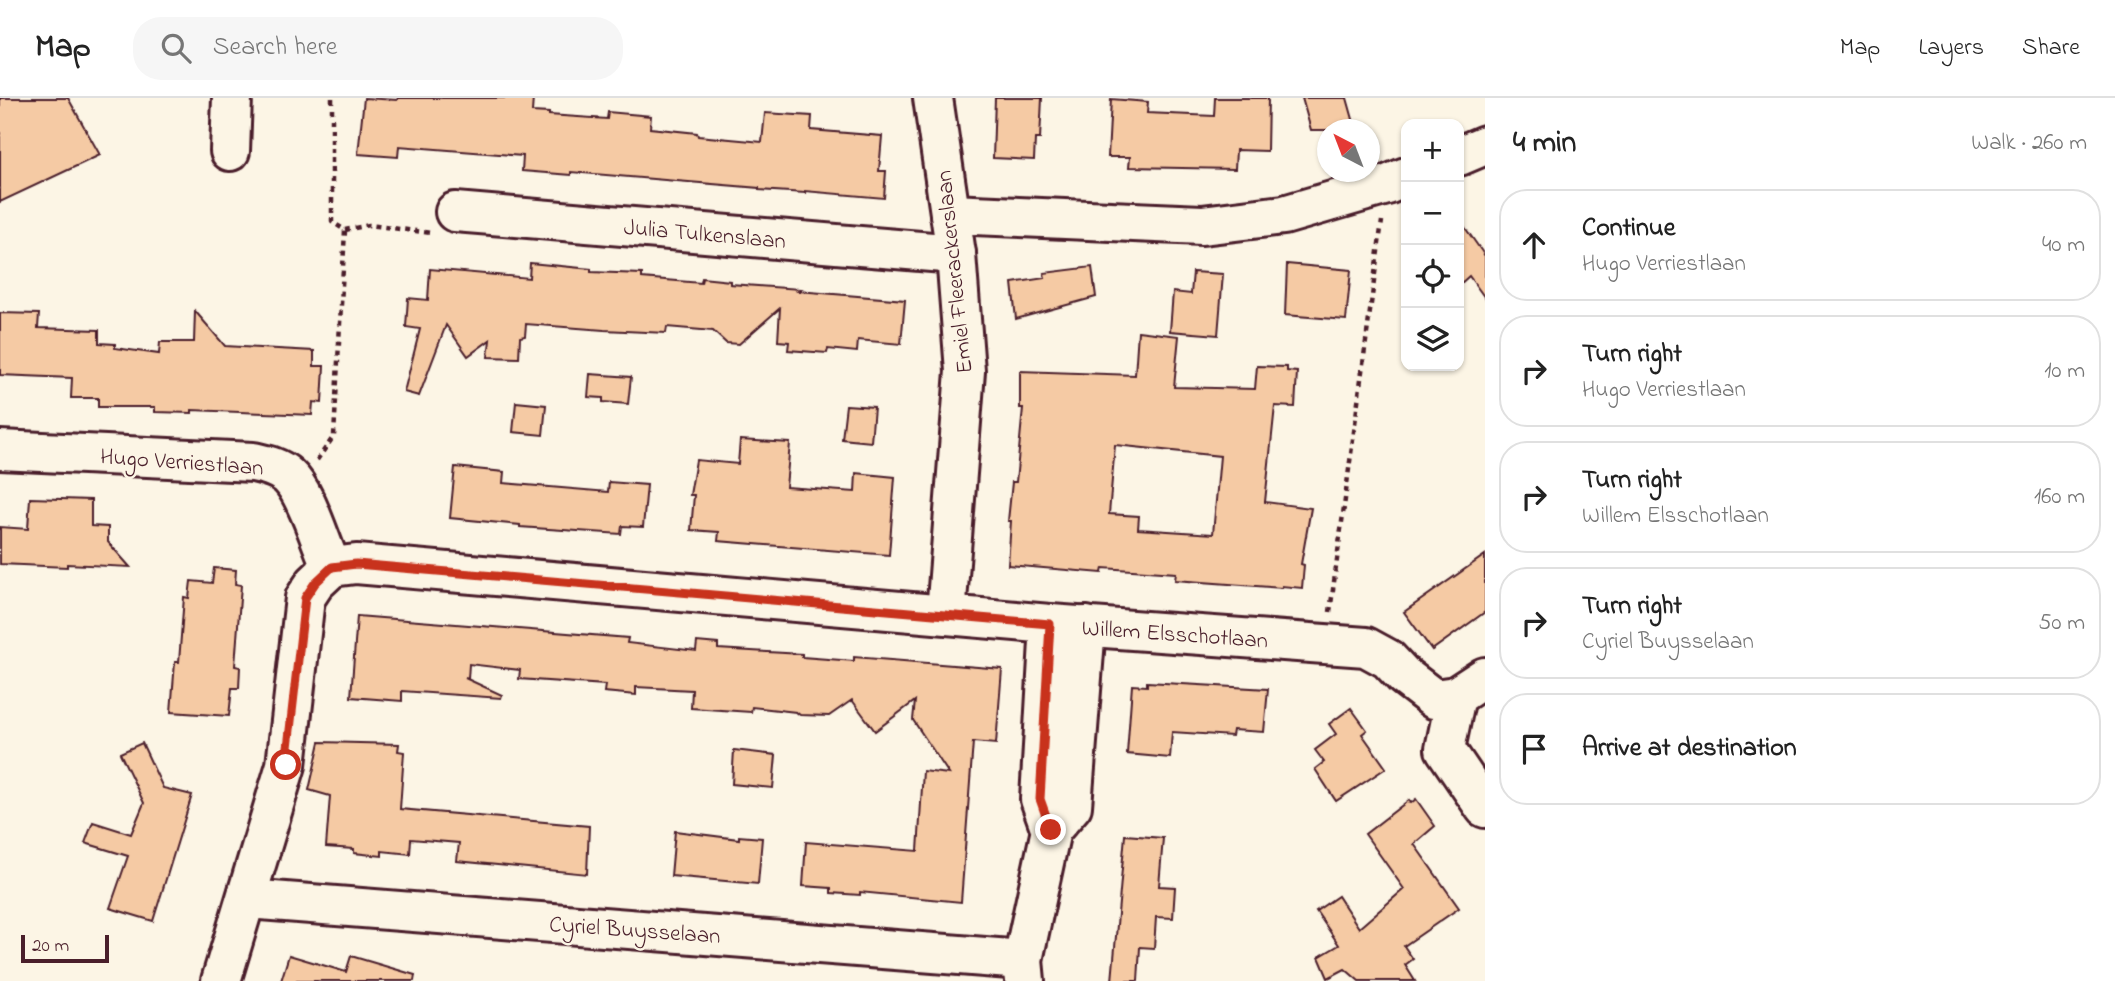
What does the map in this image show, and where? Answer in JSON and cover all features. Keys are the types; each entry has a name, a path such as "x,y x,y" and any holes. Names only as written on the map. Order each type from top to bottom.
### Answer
{"street":[{"path":"230,151 232,98"},
{"name":"Emiel Fleerackerslaan","path":"933,98 956,254 965,371 946,614"},
{"path":"1464,154 1485,145"},
{"path":"950,214 1202,225 1284,215 1397,181"},
{"name":"Julia Tulkenslaan","path":"454,212 956,254"},
{"name":"Hugo Verriestlaan","path":"0,450 253,462 272,466 298,486"},
{"path":"222,981 286,765 305,598 315,583 332,567 298,486"},
{"name":"Willem Elsschotlaan","path":"332,567 356,564 1068,625 1366,647 1388,659 1404,676 1434,699 1471,686"},
{"name":"Cyriel Buysselaan","path":"247,899 1024,971 1051,830 1040,799 1068,625"},
{"name":"Willem Elsschotlaan","path":"1471,686 1445,749 1485,807"}],"path":[{"path":"332,98 332,222 345,230 369,225 437,234 454,212"},
{"path":"1326,644 1397,181"},
{"path":"298,486 334,436 345,230"}],"building":[{"path":"0,98 68,98 100,155 0,202"},
{"path":"364,98 533,98 532,112 607,119 608,112 651,116 650,128 762,142 765,113 812,116 811,130 882,136 879,171 886,171 884,198 759,190 571,172 571,175 522,171 523,156 399,146 398,157 358,154"},
{"path":"995,98 1042,98 1040,139 1035,139 1034,160 993,158"},
{"path":"1215,98 1268,98 1267,151 1236,150 1235,169 1129,167 1130,157 1108,157 1111,99 1148,102 1147,113 1214,116"},
{"path":"1302,98 1347,98 1353,119 1317,119 1317,130 1311,130"},
{"path":"1464,226 1485,256 1485,298 1469,276 1464,280"},
{"path":"530,263 591,269 591,272 642,274 642,278 701,283 702,278 730,281 730,284 905,300 901,344 858,340 857,352 828,349 827,353 788,350 789,342 778,341 780,308 739,344 726,343 713,331 667,327 666,333 526,324 525,336 520,337 519,358 488,357 490,340 468,356 446,325 419,396 404,392 420,329 406,327 408,298 428,300 430,269 529,278"},
{"path":"1287,264 1351,270 1346,320 1285,315"},
{"path":"1092,267 1096,297 1016,319 1012,283 1045,278 1044,273"},
{"path":"1193,272 1223,274 1218,335 1170,331 1173,292 1191,294"},
{"path":"195,311 225,346 314,351 314,366 324,366 322,403 313,402 312,415 192,410 192,413 155,412 155,407 98,407 98,398 71,398 72,378 0,375 0,313 39,314 38,328 99,330 99,343 159,354 160,342 194,342"},
{"path":"1138,331 1179,336 1174,387 1255,389 1257,366 1287,367 1287,371 1297,372 1295,407 1275,406 1265,502 1311,508 1301,564 1304,565 1302,588 1175,580 1176,573 1103,568 1102,573 1008,565 1011,521 1008,521 1012,482 1016,482 1023,408 1020,408 1020,371 1135,375","holes":["1115,445 1220,456 1213,534 1138,529 1139,516 1109,514"]},
{"path":"590,374 631,377 628,404 603,402 603,398 588,397"},
{"path":"516,402 546,405 543,435 513,432"},
{"path":"846,405 874,407 871,442 842,439"},
{"path":"740,440 790,443 786,487 855,492 856,473 895,477 889,555 718,541 719,532 691,530 694,495 690,495 696,460 738,464"},
{"path":"455,467 504,472 503,483 608,492 609,482 647,485 643,527 622,526 621,534 520,527 450,518"},
{"path":"30,498 91,500 91,526 108,527 108,542 130,567 0,564 0,527 28,529"},
{"path":"1485,555 1485,612 1432,650 1404,612"},
{"path":"214,568 236,570 235,584 241,585 235,666 240,667 239,688 232,688 229,716 171,712 175,662 179,662 184,597 189,598 191,581 212,583"},
{"path":"357,616 628,638 627,643 696,651 697,642 718,644 718,649 802,654 802,657 854,661 854,657 1002,669 996,744 973,742 961,902 860,892 860,895 831,893 831,888 803,886 806,842 918,851 923,771 949,774 913,720 915,701 875,731 852,700 829,716 800,715 796,712 752,707 751,712 691,708 692,690 636,687 636,695 604,692 605,685 519,679 520,670 469,664 468,679 465,678 502,695 501,698 402,691 402,701 351,697"},
{"path":"1147,682 1268,689 1264,732 1233,730 1232,736 1172,732 1170,758 1127,754 1132,685 1147,686"},
{"path":"1351,708 1367,730 1362,734 1386,768 1336,801 1315,769 1324,762 1315,750 1336,734 1329,724"},
{"path":"320,742 399,744 398,751 404,752 400,809 589,826 587,874 457,861 459,843 411,839 410,854 382,851 382,856 354,853 354,849 326,847 330,796 309,790"},
{"path":"142,743 163,788 192,795 153,921 110,908 128,856 85,843 93,822 131,834 144,803 120,753"},
{"path":"734,750 776,755 773,788 732,784"},
{"path":"1416,799 1435,826 1414,844 1459,908 1404,946 1413,959 1405,965 1415,981 1359,981 1345,969 1328,978 1319,957 1339,945 1316,911 1338,896 1359,928 1404,889 1365,834 1409,800 1411,803"},
{"path":"675,831 739,839 739,836 762,838 758,884 671,876"},
{"path":"1125,835 1163,838 1159,886 1175,887 1173,918 1156,917 1154,948 1140,947 1138,981 1112,981"},
{"path":"289,955 346,972 351,956 415,975 414,981 281,981"}],"route":[{"path":"286,765 305,598 315,583 332,567 356,564 1050,624 1040,799 1051,830"}]}
